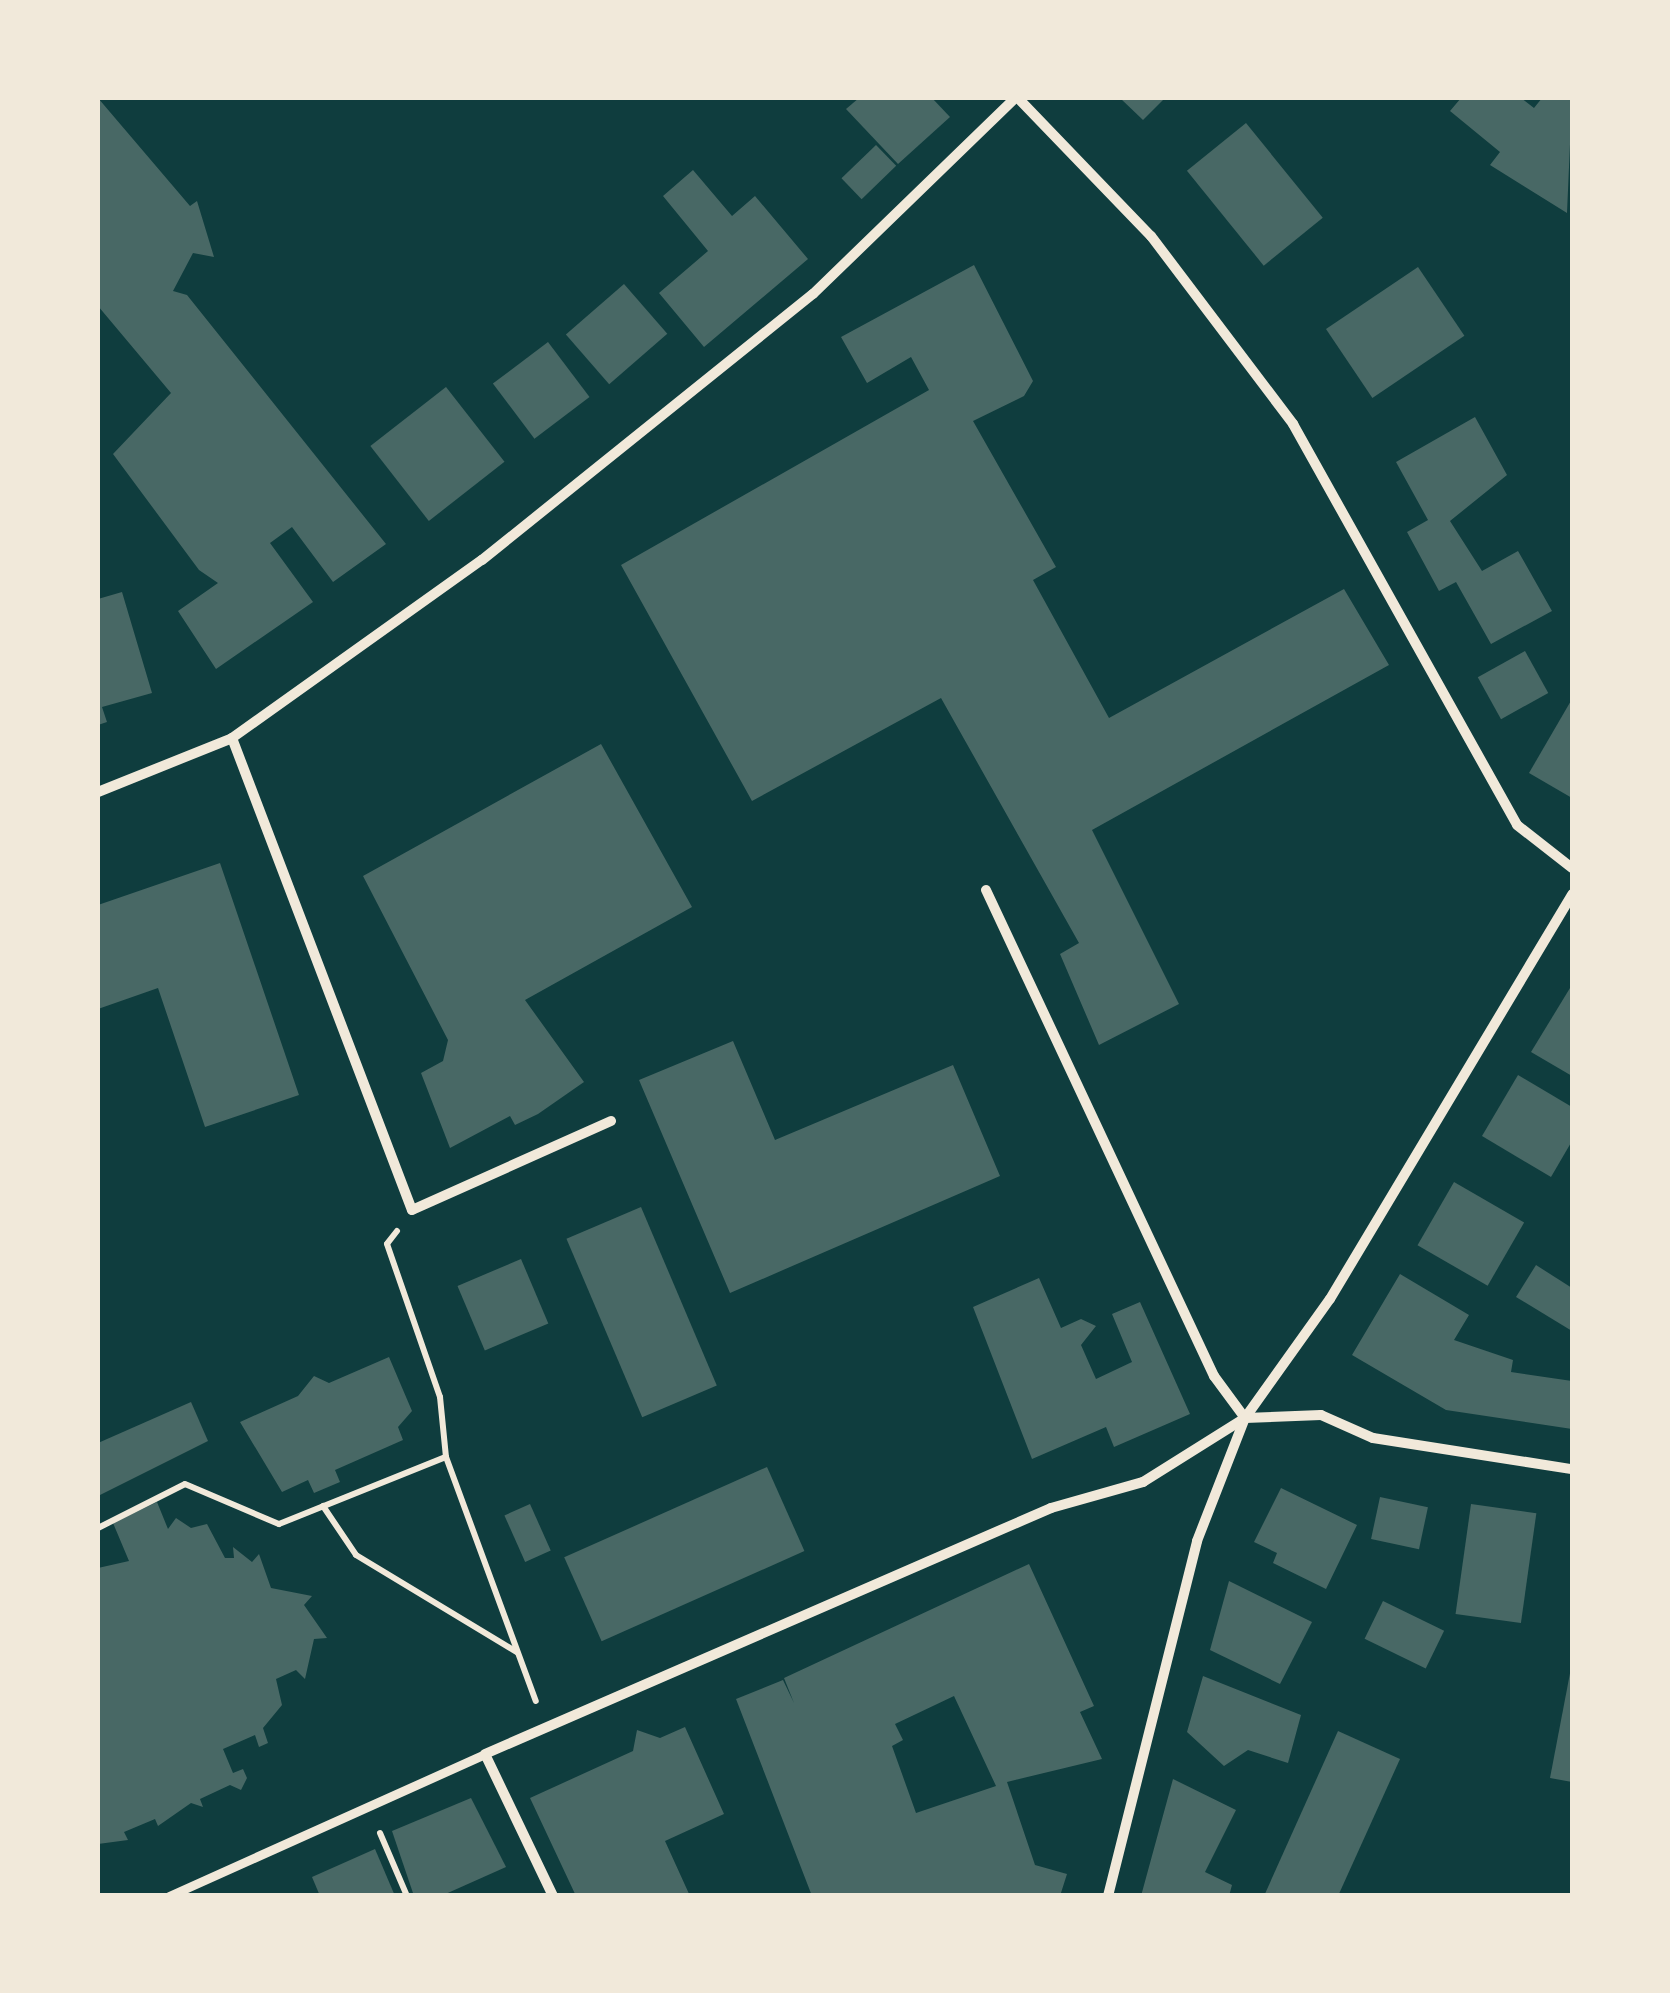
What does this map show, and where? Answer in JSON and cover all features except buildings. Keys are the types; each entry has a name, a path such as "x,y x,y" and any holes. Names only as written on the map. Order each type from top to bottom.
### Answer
{"street":[{"path":"98,792 232,738 661,424 959,162 1017,98 1151,236 1293,424 1517,825 1572,868"},
{"path":"232,738 412,1210 611,1121"},
{"path":"986,890 1214,1376 1245,1418"},
{"path":"1108,1896 1197,1542 1245,1418 1330,1299 1572,894"},
{"path":"169,1896 545,1727 1051,1508 1144,1482 1245,1418 1321,1415 1373,1438 1572,1469"},
{"path":"485,1754 554,1896"}],"path":[{"path":"412,1210 387,1244 440,1397 446,1458 545,1727"},
{"path":"98,1528 185,1484 279,1524 446,1458"},
{"path":"322,1506 356,1554 518,1652"},
{"path":"368,1807 407,1896"}]}
